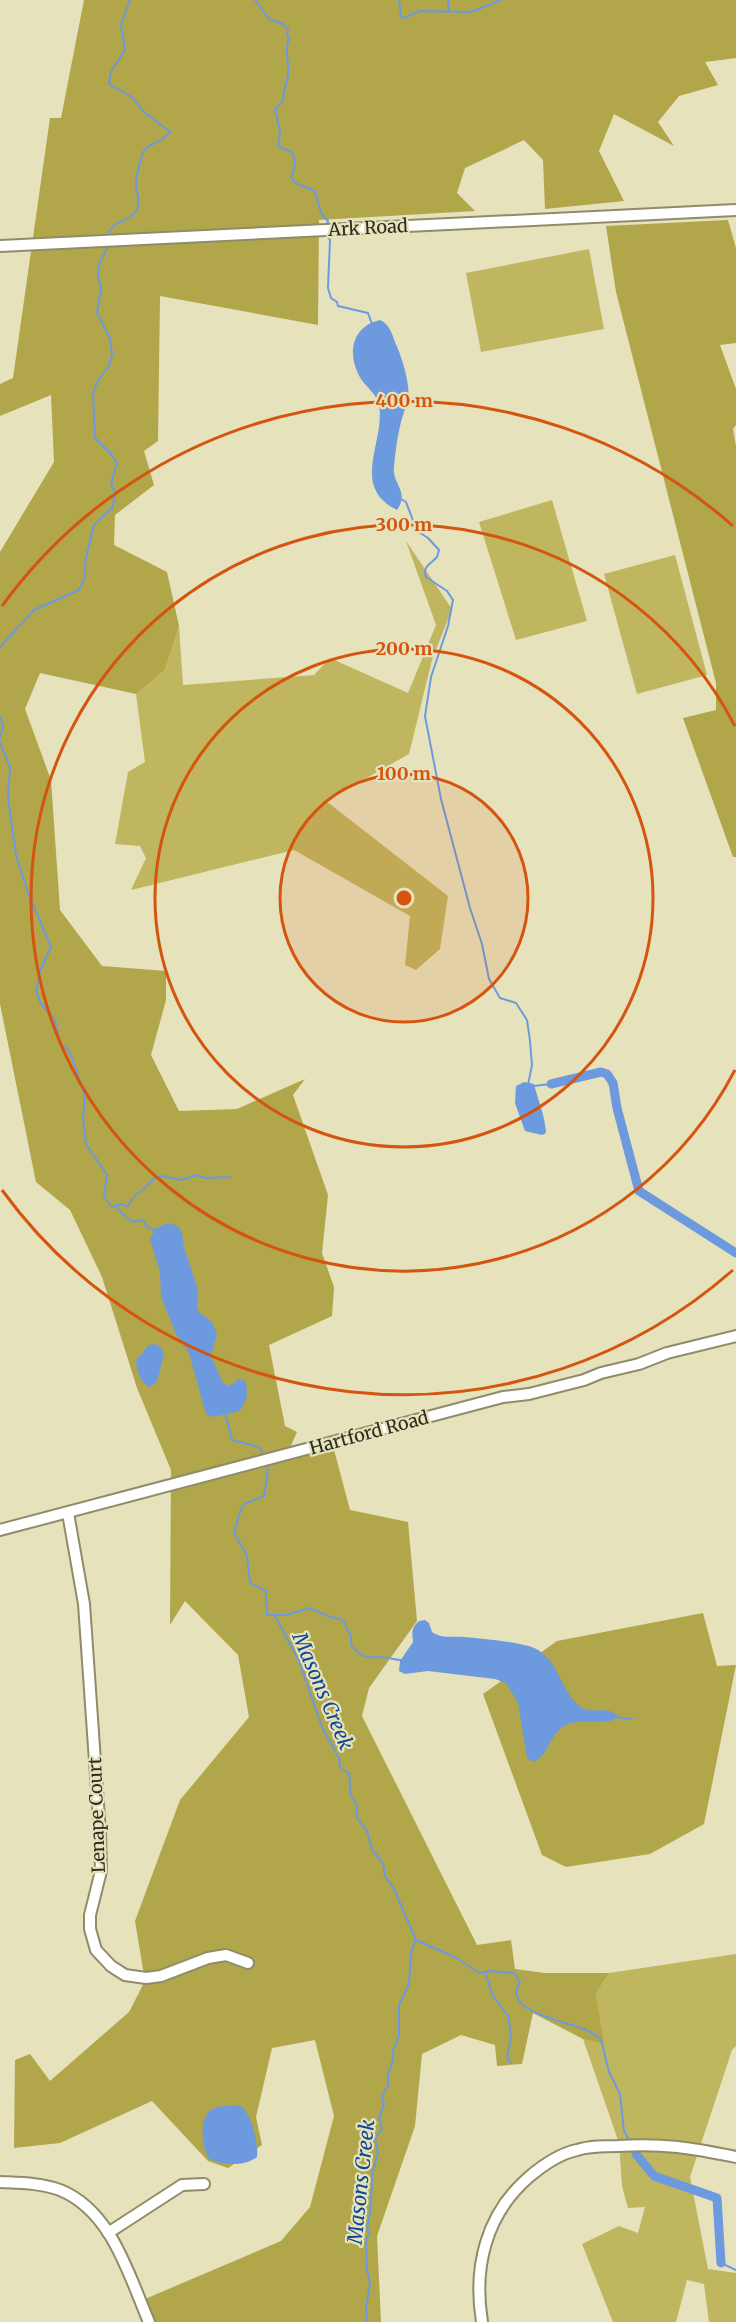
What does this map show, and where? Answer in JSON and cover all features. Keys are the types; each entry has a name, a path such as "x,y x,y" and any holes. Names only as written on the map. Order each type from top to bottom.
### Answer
{"street":[{"name":"Ark Road","path":"0,246 736,210"},
{"name":"Hartford Road","path":"0,1530 503,1397 529,1394 584,1380 667,1353 736,1335"},
{"name":"Lenape Court","path":"68,1513 84,1604 102,1864 90,1915 92,1940 99,1954 111,1966 125,1975 136,1977 161,1976 202,1959 226,1955 248,1963"},
{"path":"482,2322 479,2277 482,2254 489,2233 505,2202 520,2184 548,2163 578,2149 638,2145 678,2145 736,2157"},
{"path":"0,2182 37,2184 66,2193 92,2212 108,2233 121,2257 148,2322"},
{"path":"108,2233 182,2185 204,2184"}],"shaded area":[{"path":"84,0 736,0 736,58 705,62 718,85 679,96 658,122 674,146 614,114 599,151 624,201 545,209 543,160 524,140 465,168 457,193 475,211 319,220 318,325 160,296 158,441 144,451 154,485 115,515 114,545 167,572 179,626 165,670 136,694 40,673 25,709 51,780 60,910 102,966 166,971 166,1000 151,1055 179,1111 237,1109 305,1079 293,1095 328,1195 322,1253 334,1287 332,1316 269,1345 285,1426 297,1432 285,1459 333,1446 350,1510 408,1522 417,1621 369,1688 362,1716 477,1945 511,1940 515,1969 545,1973 609,1973 596,1994 604,2044 583,2039 533,2013 522,2064 497,2066 495,2045 461,2035 422,2054 415,2126 377,2236 381,2322 145,2322 138,2302 281,2241 310,2207 334,2116 315,2040 272,2048 256,2117 262,2145 228,2168 208,2161 152,2101 60,2143 14,2148 15,2060 30,2054 50,2081 129,2012 145,1981 135,1921 180,1800 249,1717 238,1655 185,1601 170,1625 171,1470 137,1388 102,1277 70,1210 36,1182 0,1004 0,552 54,462 51,395 0,416 0,384 13,378 50,118 61,118"},
{"path":"728,220 736,248 736,343 720,345 736,389 736,425 733,429 736,446 736,857 733,857 683,718 716,710 716,683 616,292 606,226"},
{"path":"589,249 604,329 481,352 466,273"},
{"path":"552,500 587,621 516,640 479,522"},
{"path":"406,541 452,609 432,660 409,754 326,801 448,896 440,949 416,970 405,965 410,916 294,850 131,890 146,858 140,846 115,844 128,772 145,762 136,694 165,670 179,626 183,685 314,675 330,658 408,693 436,625"},
{"path":"675,555 707,675 637,694 604,574"},
{"path":"703,1613 717,1666 736,1665 704,1824 650,1854 566,1867 542,1855 483,1694 557,1641"},
{"path":"736,1954 736,2046 732,2050 690,2177 708,2269 736,2273 736,2322 709,2322 704,2284 687,2280 676,2322 613,2322 582,2244 619,2226 638,2233 645,2207 628,2208 622,2186 619,2143 583,2039 603,2043 596,1994 609,1973"}],"water":[{"path":"380,320 391,332 403,363 408,386 394,462 395,479 402,498 397,510 383,500 375,489 372,476 380,419 379,405 376,397 361,379 353,352 354,343 362,329"},
{"path":"524,1082 534,1084 545,1126 546,1133 542,1135 525,1131 515,1103 516,1086"},
{"path":"169,1223 178,1226 182,1233 184,1247 198,1290 199,1312 212,1322 217,1334 211,1356 223,1383 229,1386 239,1379 246,1381 247,1397 240,1411 213,1417 206,1414 189,1353 176,1334 161,1297 160,1272 150,1239 156,1228"},
{"path":"155,1344 161,1347 164,1354 157,1382 149,1387 139,1375 136,1360 149,1345"},
{"path":"425,1620 429,1623 432,1632 440,1636 505,1641 539,1650 552,1664 578,1705 587,1710 613,1712 617,1715 616,1719 603,1722 576,1722 564,1726 542,1755 533,1762 527,1758 518,1703 506,1683 495,1679 428,1671 405,1674 399,1671 400,1661 413,1642 413,1628 419,1621"},
{"path":"239,2105 247,2113 253,2128 257,2157 233,2164 209,2159 203,2139 205,2116 215,2108"}],"waterway":[{"name":"Masons Creek","path":"109,232 114,225 135,213 139,201 136,180 141,157 147,147 170,132 143,111 132,97 109,84 111,72 125,50 121,25 130,0"},
{"path":"255,0 269,19 283,24 288,30 288,77 283,102 275,109 280,132 278,146 293,153 295,167 291,177 295,183 315,191 321,213 328,221 327,225"},
{"path":"399,0 401,16 404,18 420,11 471,12 501,0"},
{"path":"448,0 449,11"},
{"path":"327,236 330,240 328,288 331,298 337,302 338,306 368,313 372,324"},
{"name":"Masons Creek","path":"0,647 34,610 79,590 84,580 86,557 94,525 112,508 114,501 115,492 111,484 117,463 95,438 93,394 97,382 109,366 112,354 110,339 97,312 101,289 98,275 99,264 107,248"},
{"path":"401,499 406,502 417,531 428,538 439,550 437,557 425,570 426,577 447,591 453,600 448,626 431,677 425,716 441,799 482,944 489,979 500,998 516,1003 527,1020 532,1065 528,1085"},
{"name":"Masons Creek","path":"0,717 3,725 0,738"},
{"name":"Masons Creek","path":"0,743 10,767 8,798 16,855 28,893 51,947 40,971 36,991 41,1004 55,1020 60,1044 68,1050 73,1060 85,1096 83,1119 86,1144 107,1175 104,1197 112,1207 120,1204 128,1206 136,1194 154,1178 162,1176 181,1180 197,1175 205,1178 231,1177"},
{"path":"551,1084 601,1072 607,1074 613,1083 617,1108 639,1191 736,1253"},
{"path":"534,1086 551,1084"},
{"name":"Masons Creek","path":"117,1206 118,1210 133,1222 143,1220 148,1228 155,1230"},
{"name":"Masons Creek","path":"225,1412 232,1440 259,1447 264,1455"},
{"name":"Masons Creek","path":"266,1463 268,1471 264,1496 244,1504 234,1533 247,1556 250,1583 266,1591 267,1615 286,1615 310,1608 343,1620 351,1637 351,1645 362,1655 401,1660"},
{"name":"Masons Creek","path":"275,1616 299,1661 322,1727 339,1758 340,1768 349,1773 351,1796 357,1805 357,1818 367,1831 372,1850 383,1863 385,1876 394,1889 416,1940 411,1952 409,1984 399,2005 399,2036 393,2051 388,2085 382,2096 384,2105 379,2117 382,2129 375,2138 378,2153 373,2171 367,2227 369,2235 366,2240 370,2284 366,2308 367,2322"},
{"path":"615,1717 632,1719"},
{"path":"416,1940 455,1957 479,1973 490,1971 514,1973 520,1982 516,1995 527,2008 546,2017 584,2029 601,2039 609,2072 620,2094 624,2131 630,2142"},
{"path":"485,1973 493,1996 508,2016 511,2036 507,2058 511,2063"},
{"path":"636,2154 654,2176 717,2198 721,2263"},
{"path":"721,2263 736,2270"}]}
